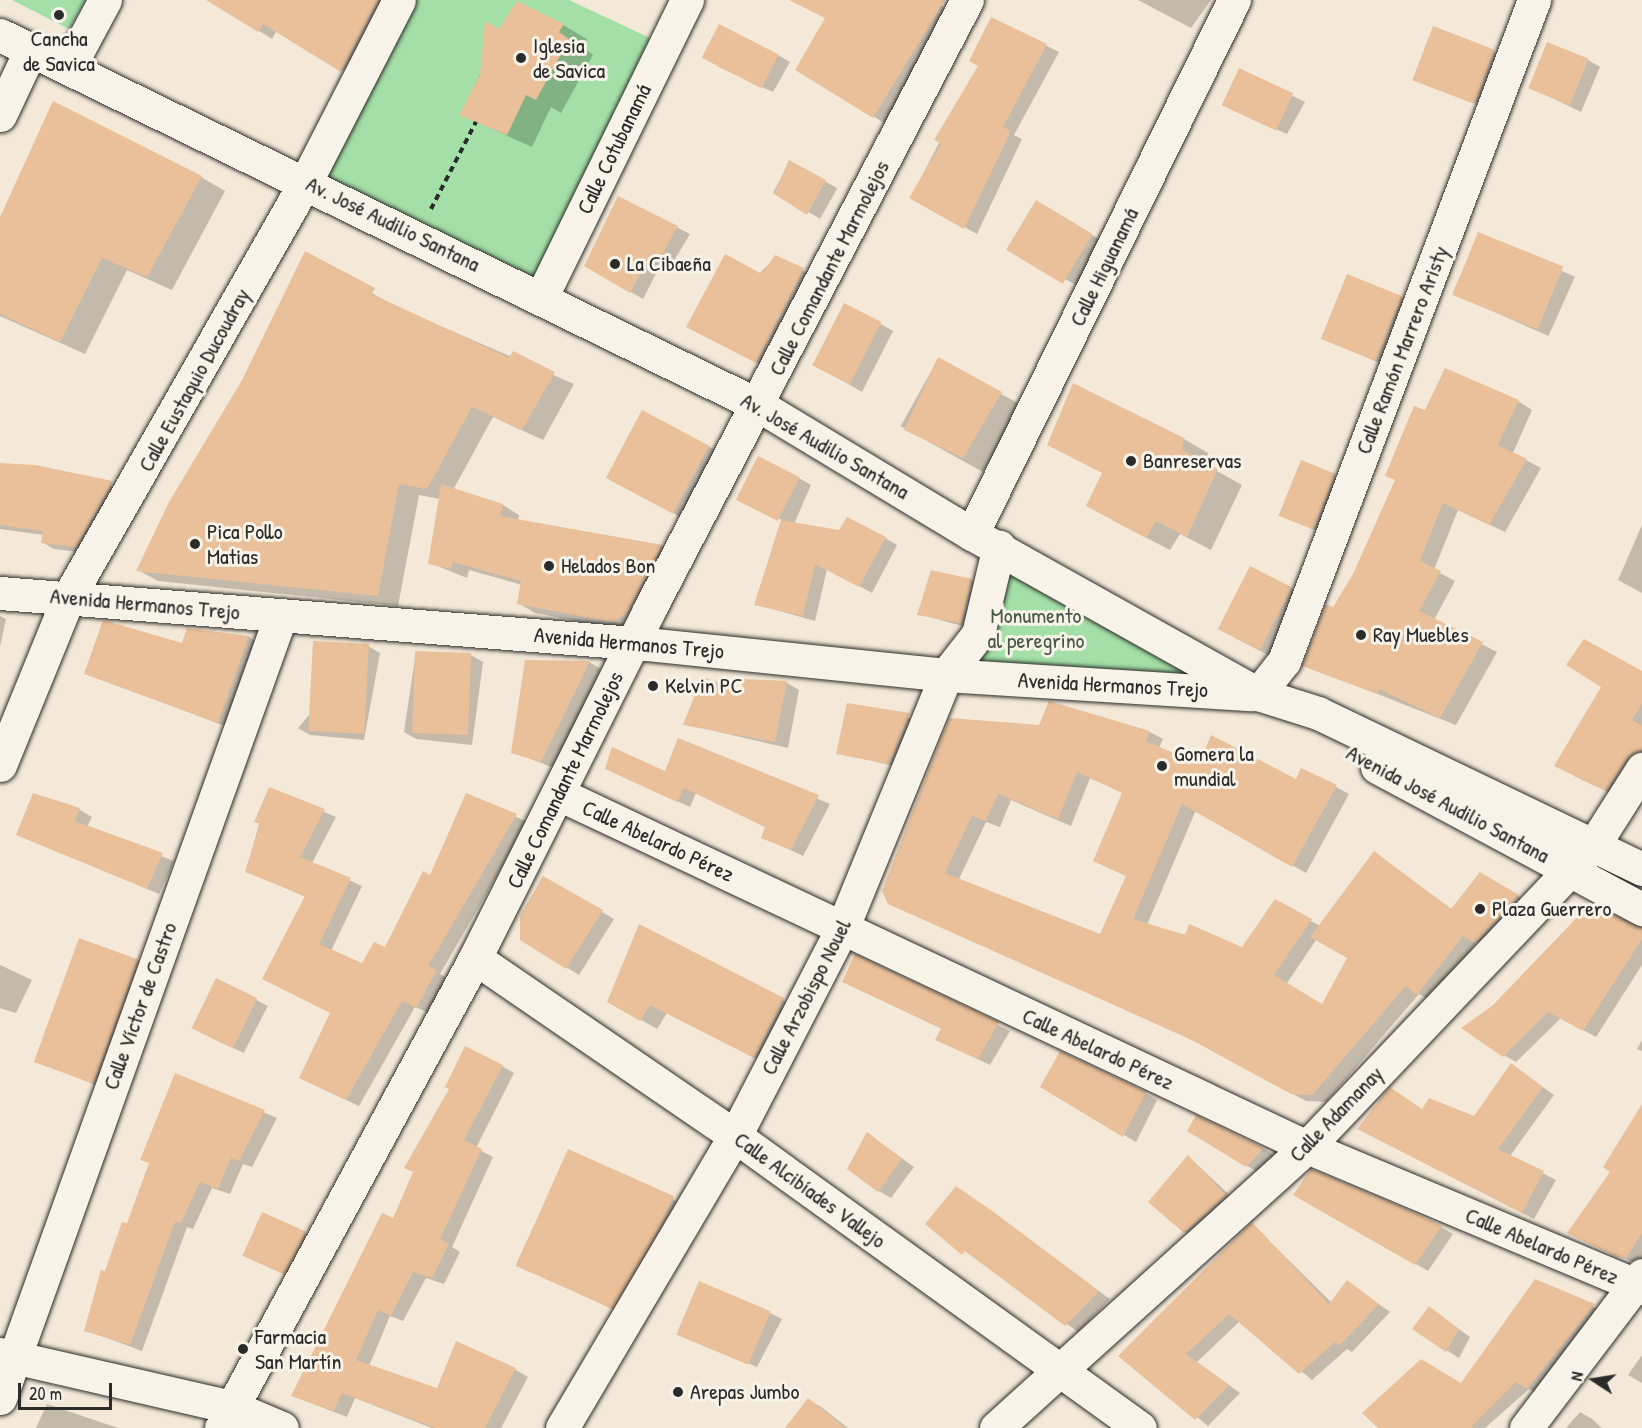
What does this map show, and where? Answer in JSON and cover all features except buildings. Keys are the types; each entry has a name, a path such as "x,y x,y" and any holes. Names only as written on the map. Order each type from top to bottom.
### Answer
{"street":[{"path":"69,67 105,0"},
{"name":"Calle Eustaquio Ducoudray","path":"0,765 68,598 306,181 399,0"},
{"name":"Calle Cotubanamá","path":"541,298 687,0"},
{"name":"Calle Comandante Marmolejos","path":"227,1417 561,795 632,643 967,0"},
{"name":"Calle Higuanamá","path":"986,540 1234,0"},
{"name":"Calle Ramón Marrero Aristy","path":"1258,694 1284,661 1534,0"},
{"name":"Av. José Audilio Santana","path":"0,35 306,181 758,405 986,540 1258,694 1318,713 1595,843 1642,869"},
{"path":"0,116 31,49"},
{"name":"Calle Arzobispo Nouel","path":"561,1428 735,1136 842,929 946,675 978,634 986,540"},
{"name":"Avenida Hermanos Trejo","path":"0,593 632,643 946,675 1258,694"},
{"name":"Calle Víctor de Castro","path":"0,1398 7,1355 281,615"},
{"name":"Avenida José Audilio Santana","path":"1258,694 1319,735 1642,909"},
{"name":"Calle Adamanay","path":"996,1428 1307,1147 1567,868 1595,843 1642,769"},
{"name":"Calle Abelardo Pérez","path":"561,795 1307,1147 1640,1283"},
{"name":"Calle Alcibíades Vallejo","path":"475,958 735,1136 1140,1428"},
{"path":"1526,1428 1640,1283"},
{"path":"7,1355 227,1417 282,1428"}],"path":[{"path":"417,236 476,122"}],"green space":[{"name":"Cancha de Savica","path":"12,0 86,0 69,29"},
{"path":"399,0 569,0 665,45 541,298 306,181"},
{"name":"Monumento al peregrino","path":"999,546 1258,694 953,666"}],"place":[{"name":"Cancha de Savica","path":"59,15"},
{"name":"Iglesia de Savica","path":"521,58"},
{"name":"La Cibaeña","path":"615,264"},
{"name":"Banreservas","path":"1131,461"},
{"name":"Pica Pollo Matias","path":"195,544"},
{"name":"Helados Bon","path":"549,566"},
{"name":"Ray Muebles","path":"1361,635"},
{"name":"Kelvin PC","path":"653,686"},
{"name":"Gomera la mundial","path":"1162,766"},
{"name":"Plaza Guerrero","path":"1480,909"},
{"name":"Farmacia San Martín","path":"243,1349"},
{"name":"Arepas Jumbo","path":"678,1392"}]}
